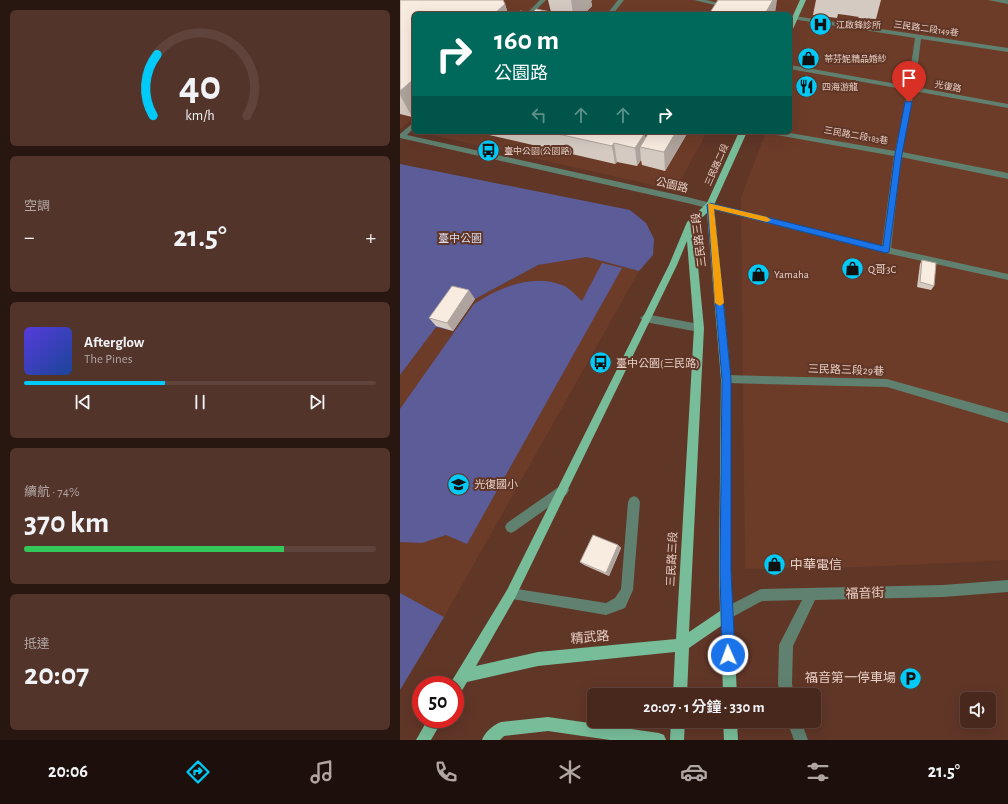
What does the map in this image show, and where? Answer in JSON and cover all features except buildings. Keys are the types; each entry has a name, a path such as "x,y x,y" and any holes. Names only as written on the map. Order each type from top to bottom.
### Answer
{"main road":[{"path":"792,24 803,0"},
{"name":"三民路二段","path":"710,205 742,134"},
{"name":"三民路三段","path":"680,688 699,328 690,224 710,205"},
{"name":"三民路三段","path":"710,205 726,379 725,571 728,614 730,688"},
{"path":"463,676 511,594 673,265 690,224"},
{"name":"精武路","path":"463,676 538,658 682,645 728,614"},
{"path":"489,740 501,729 548,724 658,740"},
{"path":"423,740 430,728"},
{"path":"677,740 678,728"},
{"path":"730,728 731,740"}],"street":[{"path":"531,12 543,0"},
{"path":"611,12 620,0"},
{"path":"697,0 719,4"},
{"path":"991,0 1008,2"},
{"name":"三民路二段149巷","path":"794,18 1008,50"},
{"path":"886,250 898,154 911,90 918,36"},
{"name":"光復路","path":"792,67 911,90 1008,106"},
{"path":"401,136 412,126"},
{"name":"三民路二段183巷","path":"783,134 898,154 1008,176"},
{"name":"公園路","path":"401,136 710,205 886,250 1008,277"},
{"path":"646,318 699,328"},
{"name":"三民路三段29巷","path":"726,379 887,383 1008,418"},
{"path":"511,527 563,490"},
{"path":"511,594 606,609 620,603 627,590 634,502"},
{"name":"福音街","path":"728,614 761,595 943,591 1008,586"},
{"path":"786,688 786,646 811,595"},
{"path":"797,728 801,740"}],"shaded area":[{"path":"400,0 1008,0 1008,560 864,567 745,569 741,197 765,134 792,134 792,66 794,61 792,60 792,12 412,12 412,119 400,129"},
{"path":"427,134 706,134 675,190"},
{"name":"光復國小","path":"587,257 639,271 444,617 400,593 400,375 436,326 453,331 475,299 538,265"}],"green space":[{"name":"臺中公園","path":"400,164 630,210 646,223 654,239 653,255 639,271 587,257 538,265 475,299 453,331 436,327 400,375"},
{"name":"光復國小","path":"602,263 622,268 467,544 446,535 422,543 400,542 400,409 474,304 483,298 516,284 539,281 551,282 565,286 582,301"},
{"path":"400,593 444,617 400,690"}],"slow traffic":[{"path":"720,303 710,205 767,220"}],"place":[{"name":"江啟鋒診所","path":"820,25"},
{"name":"蒂芬妮精品婚紗","path":"809,59"},
{"name":"四海游龍","path":"807,87"},
{"name":"臺中公園(公園路)","path":"489,151"},
{"name":"Q哥3C","path":"853,269"},
{"name":"Yamaha","path":"758,274"},
{"name":"臺中公園(三民路)","path":"601,363"},
{"name":"光復國小","path":"459,484"},
{"name":"中華電信","path":"775,565"},
{"name":"福音第一停車場","path":"911,678"}],"route":[{"path":"728,655 728,614 725,571 727,484 726,379 710,205 886,250 898,154 909,102"}]}
